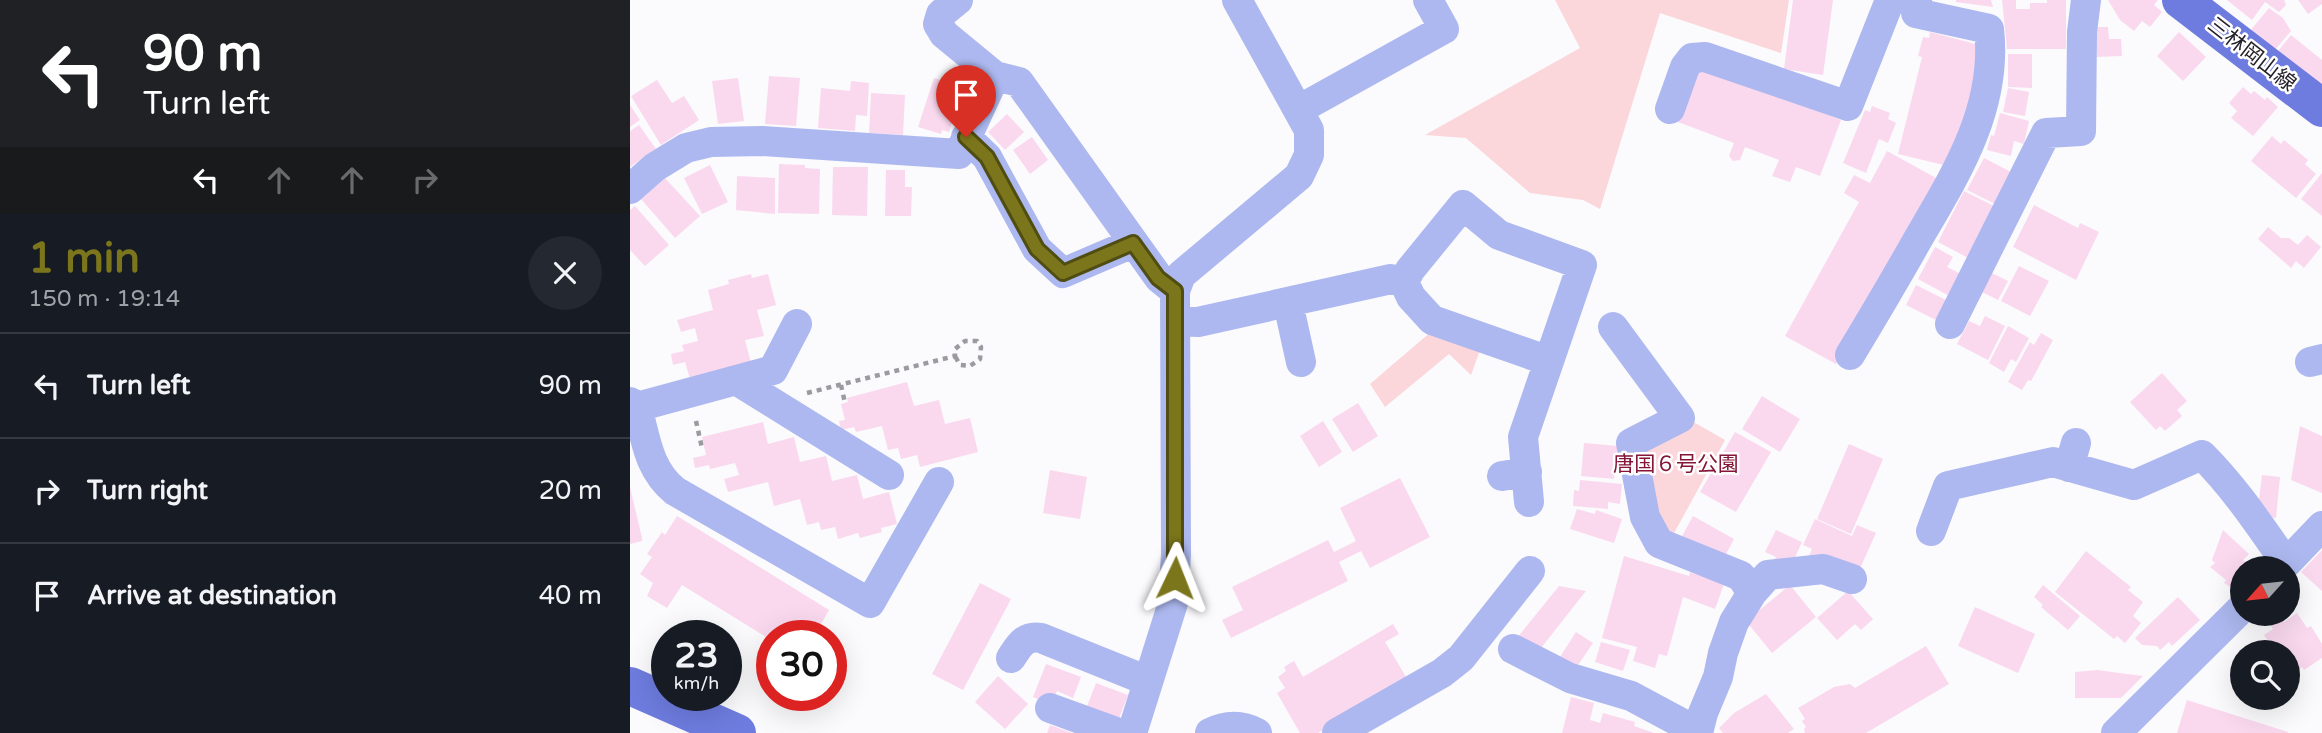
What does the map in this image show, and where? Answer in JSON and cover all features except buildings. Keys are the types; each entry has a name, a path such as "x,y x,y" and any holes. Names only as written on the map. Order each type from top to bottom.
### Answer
{"main road":[{"name":"三林岡山線","path":"2181,0 2322,108"},
{"path":"630,661 651,673"},
{"path":"630,686 737,733"},
{"path":"716,711 754,733"}],"street":[{"path":"958,0 941,14 938,24 944,34 995,76 1019,82 1158,278 1175,291"},
{"path":"1132,733 1173,603 1176,554 1175,291 1181,275 1299,176 1309,155 1309,130 1237,0"},
{"path":"1298,110 1444,29 1428,0"},
{"path":"1670,109 1685,67 1692,58 1705,57 1849,106 1890,0"},
{"path":"1850,355 1963,162 1983,109 1990,71 1989,29 1916,13 1917,0"},
{"path":"1950,324 2046,133 2081,131 2082,32 2086,0"},
{"path":"630,187 686,148 711,142 762,141 959,154 995,76"},
{"path":"966,137 987,157 1037,249 1063,273 1133,243"},
{"path":"1519,483 1523,437 1582,265 1499,236 1463,205 1410,270 1404,282 1410,297 1432,320 1549,360"},
{"path":"1176,321 1198,322 1391,279 1404,282"},
{"path":"1288,303 1301,362"},
{"path":"797,324 773,370 634,404 654,467 661,479 675,491 870,603 939,482"},
{"path":"1613,327 1680,418 1631,443 1645,517 1659,543 1741,576 1752,593"},
{"path":"736,380 889,475"},
{"path":"1931,531 1941,477 2053,463 2072,455 2134,485 2204,443 2276,556"},
{"path":"2293,556 2322,526"},
{"path":"1513,649 1570,678 1631,696 1698,733 1734,622 1752,593 1768,575 1823,569 1852,579"},
{"path":"1337,733 1442,673 1461,658 1530,571"},
{"path":"2116,733 2230,620"},
{"path":"1011,658 1023,641 1034,637 1051,641 1148,681"},
{"path":"1050,708 1119,733"},
{"path":"1210,733 1230,727 1244,727 1257,733"}],"path":[{"path":"965,341 977,341 981,346 980,359 970,366 960,365 955,356 956,349 965,341"},
{"path":"940,360 955,356"},
{"path":"841,385 845,403"},
{"path":"696,421 702,448 705,447"}],"green space":[{"path":"1555,0 1789,0 1781,53 1660,13 1600,209 1583,200 1530,193 1466,138 1425,135 1580,48"},
{"path":"1432,331 1480,350 1471,375 1449,354 1385,407 1370,384"},
{"name":"唐国６号公園","path":"1690,420 1725,440 1673,535 1664,532 1640,449"}],"route":[{"path":"966,137 987,157 1037,249 1063,273 1133,243 1158,278 1175,291 1175,578"}]}
